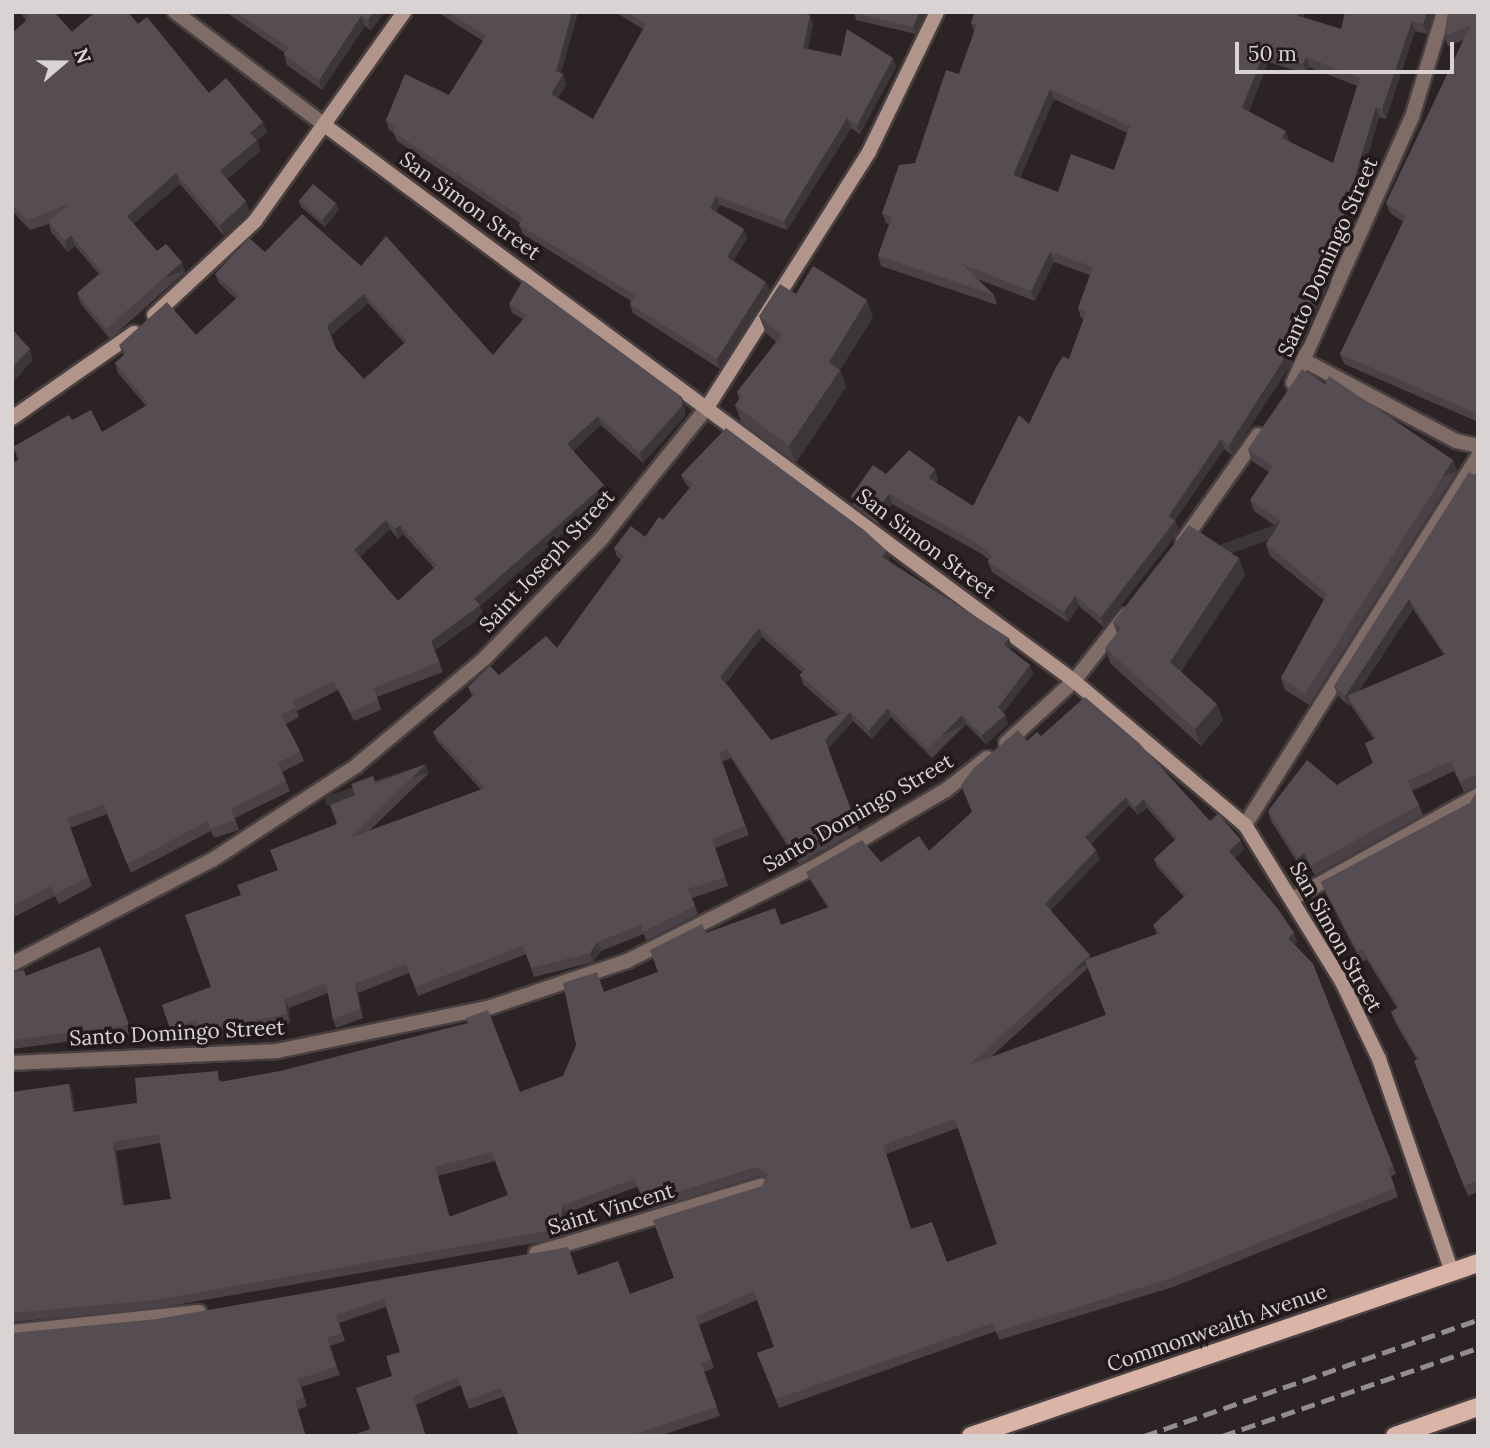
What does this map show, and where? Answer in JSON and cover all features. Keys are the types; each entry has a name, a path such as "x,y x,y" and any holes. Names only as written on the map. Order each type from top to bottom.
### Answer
{"main road":[{"path":"12,418 170,301 255,221 327,127 404,12"},
{"name":"Saint Joseph Street","path":"708,406 869,152 937,12"},
{"name":"San Simon Street","path":"327,127 708,406 1074,681 1245,825 1294,898 1379,1059 1451,1272"},
{"name":"Commonwealth Avenue","path":"971,1436 1478,1263"},
{"path":"1395,1436 1478,1407"}],"street":[{"name":"San Simon Street","path":"175,12 327,127"},
{"name":"Santo Domingo Street","path":"1284,396 1307,362 1412,117 1444,12"},
{"path":"1307,362 1456,441 1478,446"},
{"name":"Saint Joseph Street","path":"12,964 212,860 356,766 485,658 557,584 708,406"},
{"path":"1177,550 1269,418"},
{"path":"1245,825 1478,456"},
{"name":"Santo Domingo Street","path":"12,1063 277,1051 491,1007 627,961 818,865 946,790 1074,681 1134,604"},
{"path":"1294,898 1478,795"},
{"name":"Saint Vincent","path":"512,1258 762,1185"},
{"path":"12,1332 212,1311"}],"building":[{"path":"24,12 54,12 72,32 95,12 128,12 138,24 147,17 209,93 226,78 263,122 250,133 257,140 220,171 246,201 220,225 176,173 127,216 157,251 166,244 182,262 106,329 77,293 102,272 71,235 65,241 48,221 69,204 27,220 12,205 12,33 29,18"},
{"path":"236,12 374,12 368,20 361,16 319,80 284,54 289,48"},
{"path":"448,12 572,12 556,71 563,74 551,94 593,119 646,24 627,12 798,12 810,15 803,48 841,56 847,29 893,58 857,125 847,118 784,221 716,196 710,208 744,229 727,257 766,282 717,359 630,304 635,295 519,225 523,218 393,132 396,127 386,120 405,74 449,95 486,36"},
{"path":"854,12 919,12 913,27"},
{"path":"975,12 1298,12 1298,16 1341,29 1345,12 1427,12 1423,24 1412,21 1382,109 1376,107 1326,274 1300,334 1229,445 1221,439 1168,516 1175,521 1101,617 1075,596 1064,612 988,562 992,556 978,544 889,494 874,514 851,496 873,465 886,474 909,450 935,469 929,478 973,506 1019,415 1029,424 1063,356 1069,359 1086,312 1078,308 1093,267 1050,252 1031,291 962,264 994,295 878,256 892,217 882,213 899,165 915,163 946,70 959,74 977,25 971,23","holes":["1264,52 1303,64 1306,57 1360,78 1333,163 1282,138 1286,131 1242,108","1050,89 1130,126 1114,170 1071,154 1058,192 1013,175"]},
{"path":"1448,12 1478,12 1478,414 1340,354 1406,216 1386,203 1470,26 1444,36"},
{"path":"313,184 336,203 322,220 299,201"},
{"path":"302,214 361,266 386,236 493,355 527,315 509,304 523,280 682,397 682,406 640,453 598,416 567,444 604,485 474,599 480,605 431,641 439,662 373,688 378,700 350,712 334,681 292,701 296,707 281,715 300,751 278,763 286,781 231,809 235,820 210,829 208,821 127,864 104,804 67,818 88,877 55,894 51,886 12,906 12,463 20,459 13,447 69,415 72,420 91,410 102,432 149,404 115,363 126,353 119,345 167,302 196,335 239,296 215,274 249,238 265,252","holes":["364,294 407,341 364,379 336,349 327,326","386,520 395,529 400,525 437,565 398,601 354,550"]},
{"path":"813,266 867,300 829,362 840,370 789,446 735,405 742,396 737,392 782,335 759,316 780,284 796,294"},
{"path":"12,329 30,349 12,368"},
{"path":"1302,369 1325,384 1329,376 1453,460 1305,694 1281,678 1327,594 1266,544 1281,521 1250,500 1273,466 1248,449"},
{"path":"726,428 864,530 887,551 882,557 1009,638 1004,645 1030,665 998,707 1005,715 982,735 962,715 928,749 888,708 869,730 850,712 825,740 855,821 796,855 727,749 719,753 745,826 712,839 725,877 688,889 695,906 643,932 641,925 597,942 590,953 531,968 523,946 415,987 406,964 355,984 360,1009 333,1019 326,983 285,999 287,1014 200,1031 196,1020 170,1029 162,1005 211,987 185,915 241,895 237,885 278,870 270,850 337,824 330,805 355,795 351,784 373,776 375,783 426,764 349,838 485,788 433,732 475,694 468,687 490,666 499,675 546,636 557,648 624,556 614,548 631,526 645,537 659,517 663,520 693,484 681,475","holes":["759,628 805,669 800,675 843,713 771,740 720,677"]},
{"path":"1469,472 1476,476 1478,473 1478,778 1474,775 1460,782 1451,761 1407,781 1419,805 1311,865 1304,853 1298,858 1268,811 1307,760 1337,785 1373,763 1365,743 1377,738 1347,696 1446,654 1409,599 1345,696 1334,686"},
{"path":"1189,525 1239,558 1170,662 1217,704 1195,729 1105,648 1121,628 1113,622"},
{"path":"1085,697 1139,743 1210,821 1218,814 1241,840 1229,851 1278,909 1294,933 1288,938 1313,964 1393,1166 1388,1168 1395,1188 1169,1279 996,1332 993,1323 776,1399 757,1353 774,1347 754,1291 696,1317 711,1360 701,1363 717,1407 630,1436 519,1436 501,1388 466,1401 458,1377 413,1396 426,1436 351,1436 370,1429 356,1388 392,1376 386,1356 400,1352 384,1299 336,1315 342,1333 327,1338 336,1367 298,1379 304,1397 295,1401 306,1436 12,1436 12,1333 157,1319 568,1247 578,1275 618,1261 630,1294 674,1278 653,1220 762,1186 768,1174 756,1167 646,1202 634,1179 563,1205 559,1229 155,1300 12,1313 12,1092 69,1084 73,1112 137,1103 135,1078 218,1071 219,1082 280,1071 468,1023 466,1018 488,1010 520,1092 563,1076 576,1045 563,983 597,972 604,992 658,972 650,950 702,924 706,933 775,908 781,925 829,907 806,872 862,840 881,862 919,836 929,851 972,812 961,785 974,768 1018,730 1027,741 1037,732 1041,736","holes":["1126,797 1135,807 1144,799 1177,838 1154,859 1186,895 1153,925 1160,933 1085,960 1106,1015 969,1065 1090,955 1045,904 1096,850 1085,837","955,1119 997,1244 947,1262 932,1222 911,1229 883,1145","159,1134 171,1199 123,1206 113,1142","492,1152 508,1195 449,1217 435,1167"]},
{"path":"1478,790 1478,1180 1464,1186 1414,1061 1419,1059 1391,1012 1399,1007 1363,950 1358,952 1321,882 1470,803"},
{"path":"100,947 129,1025 12,1040 12,973 24,970 26,976"}],"railway":[{"path":"1144,1436 1478,1320"},
{"path":"1222,1436 1478,1348"}]}
